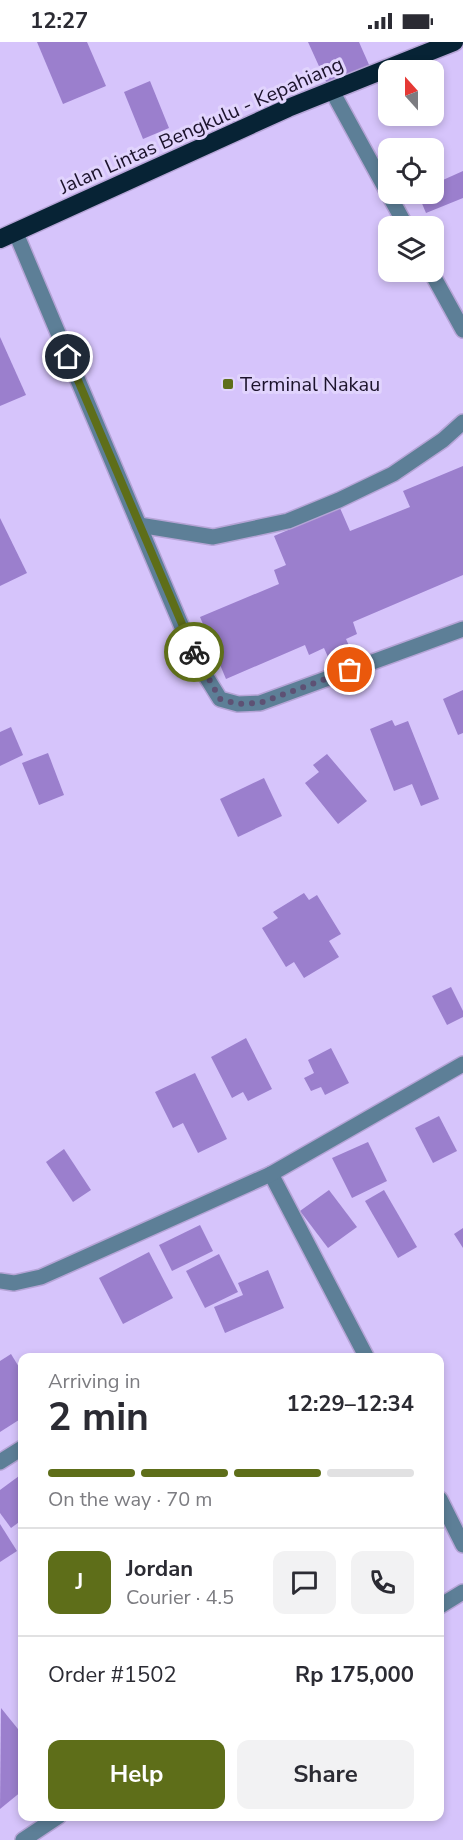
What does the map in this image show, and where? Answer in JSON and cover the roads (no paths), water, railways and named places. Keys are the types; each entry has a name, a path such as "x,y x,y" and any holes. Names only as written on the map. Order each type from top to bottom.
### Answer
{"highway":[{"name":"Jalan Lintas Bengkulu - Kepahiang","path":"8,235 277,113 454,42"}],"street":[{"path":"333,91 401,216"},
{"path":"8,235 139,525 182,627 202,669 220,699 238,704 260,703 463,629"},
{"path":"437,282 463,330"},
{"path":"139,525 213,537 288,521 393,474 443,440 463,422"},
{"path":"0,1281 14,1283 41,1277 271,1174 463,1064"},
{"path":"271,1174 364,1353"},
{"path":"0,1462 18,1451"},
{"path":"444,1506 463,1545"},
{"path":"444,1604 463,1592"},
{"path":"22,1840 51,1821"}],"place":[{"name":"Terminal Nakau","path":"228,384"}]}
